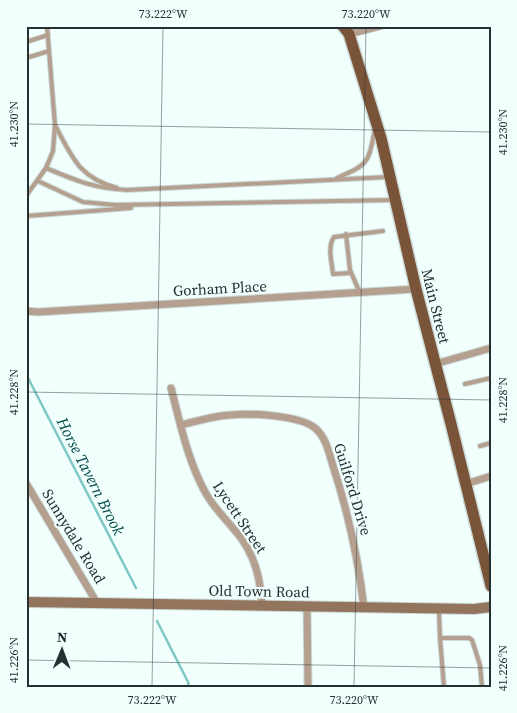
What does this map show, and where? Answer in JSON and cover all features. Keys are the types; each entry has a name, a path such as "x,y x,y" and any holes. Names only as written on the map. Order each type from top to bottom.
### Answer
{"main road":[{"name":"Main Street","path":"348,29 376,122 491,586"},
{"name":"Old Town Road","path":"26,602 364,608 491,607"}],"street":[{"path":"348,29 380,26"},
{"name":"Gorham Place","path":"26,311 38,312 416,289"},
{"path":"435,364 491,348"},
{"name":"Lycett Street","path":"171,388 188,454 210,502 241,538 252,557 262,591 262,606"},
{"name":"Guilford Drive","path":"181,425 221,416 240,415 286,418 300,421 316,429 325,442 347,507 356,545 364,608"},
{"path":"466,484 491,476"},
{"name":"Sunnydale Road","path":"26,483 97,603"},
{"path":"307,607 308,687"}],"lane":[{"path":"26,196 46,168 53,151 55,125 47,26"},
{"path":"26,42 48,35"},
{"path":"26,58 49,51"},
{"path":"333,180 364,165 370,152 376,122"},
{"path":"55,125 75,162 86,174 100,183 127,190"},
{"path":"46,168 85,184 127,190 390,177"},
{"path":"38,181 83,202 114,206 396,200"},
{"path":"26,216 167,206"},
{"path":"352,273 334,274 331,245 334,237 346,234 383,231"},
{"path":"346,234 352,273 360,293"},
{"path":"465,384 491,378"},
{"path":"480,446 491,443"},
{"path":"439,608 444,687"},
{"path":"440,638 468,638 472,640 480,665 482,687"}],"waterway":[{"name":"Horse Tavern Brook","path":"26,374 136,588"},
{"name":"Horse Tavern Brook","path":"157,621 189,687"}]}
